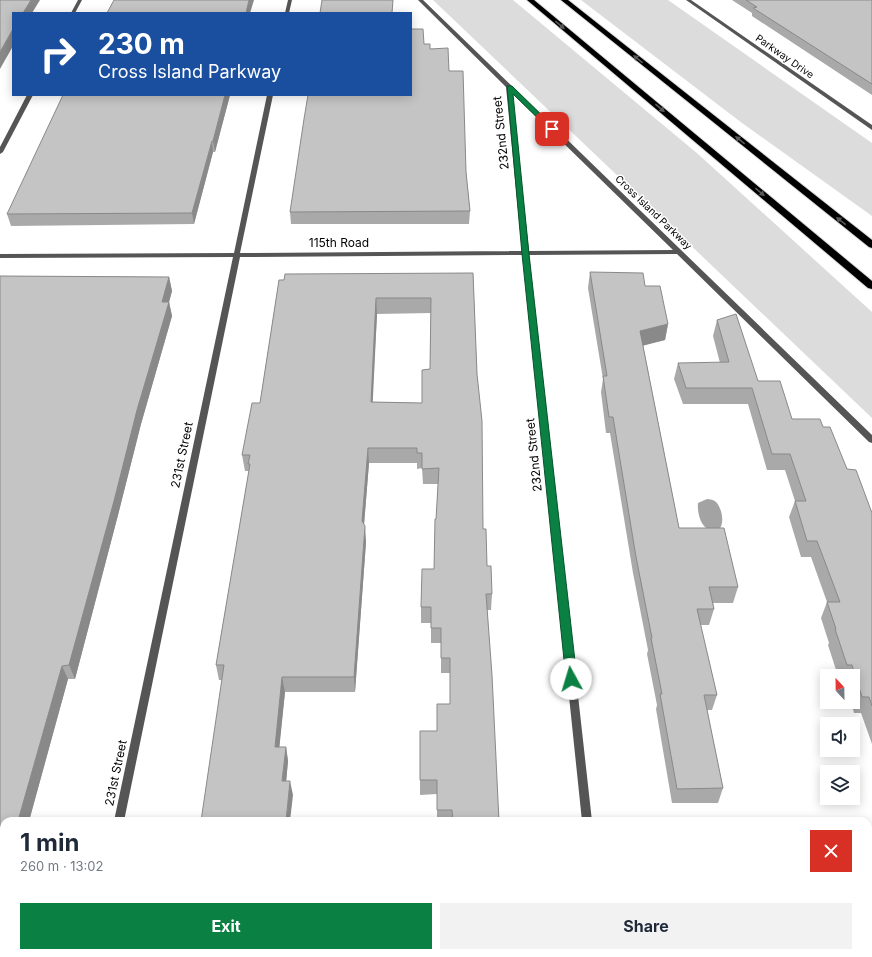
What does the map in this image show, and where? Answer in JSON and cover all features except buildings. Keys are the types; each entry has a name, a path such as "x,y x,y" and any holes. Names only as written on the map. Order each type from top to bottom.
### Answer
{"highway":[{"path":"530,0 872,286"},
{"path":"564,0 872,245"}],"street":[{"path":"74,12 80,0"},
{"path":"287,12 290,0"},
{"name":"Cross Island Parkway","path":"420,0 872,440"},
{"name":"Parkway Drive","path":"688,0 872,128"},
{"name":"232nd Street","path":"509,87 587,817"},
{"path":"0,152 29,96"},
{"name":"231st Street","path":"120,817 270,96"},
{"name":"115th Road","path":"0,256 679,252"}],"shaded area":[{"path":"433,0 513,0 698,154 872,312 872,418"},
{"path":"581,0 668,0 872,143 872,216 742,123"},
{"path":"707,499 715,501 720,508 722,524 719,529 706,528 701,522 698,503"}],"route":[{"path":"552,129 509,87 515,132 526,254 571,679"}]}
